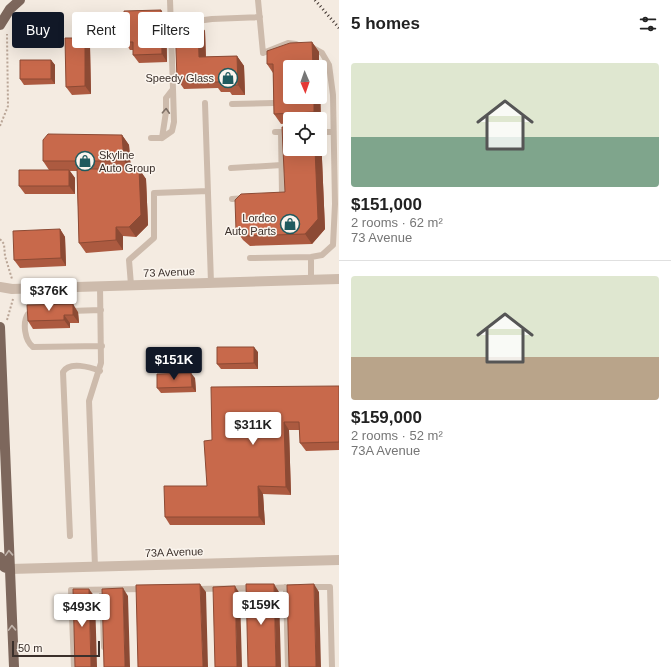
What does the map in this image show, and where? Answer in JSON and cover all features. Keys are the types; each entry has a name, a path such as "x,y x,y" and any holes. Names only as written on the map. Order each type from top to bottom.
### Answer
{"main road":[{"path":"3,29 10,9 20,0"},
{"path":"0,327 14,667"},
{"path":"0,557 4,568 10,569"}],"street":[{"name":"73 Avenue","path":"0,287 100,286 339,279"},
{"name":"73A Avenue","path":"10,569 339,560"}],"lane":[{"path":"151,138 162,138 172,131 174,122 170,0"},
{"path":"250,258 322,256 333,245 335,204 333,95 329,65 322,53 305,44 288,44 263,53 258,0"},
{"path":"204,20 260,17"},
{"path":"162,138 166,112 166,98 173,89"},
{"path":"205,103 211,283"},
{"path":"232,104 274,103"},
{"path":"268,196 282,195 282,166 278,132 283,132"},
{"path":"327,132 333,132"},
{"path":"231,168 282,166"},
{"path":"130,285 129,260 154,238 154,193 208,191"},
{"path":"232,199 254,198"},
{"path":"311,257 311,280"},
{"path":"95,567 89,400 102,362 100,286"},
{"path":"60,311 101,310"},
{"path":"36,312 28,314 26,317 27,340 33,347 102,346"},
{"path":"70,536 63,372 65,368 71,366 92,368 100,371"},
{"path":"286,587 288,667"},
{"path":"191,589 330,587 332,667"},
{"path":"214,588 214,596"},
{"path":"248,588 249,596"},
{"path":"137,589 137,597"},
{"path":"74,667 71,590 153,589"},
{"path":"102,590 104,652"}],"path":[{"path":"0,126 8,106 3,29"},
{"path":"0,239 4,244 5,256 12,278"},
{"path":"10,310 13,298"}],"building":[{"path":"161,10 161,12 138,12 138,48 162,48 162,54 133,55 133,42 130,42 130,12 124,11"},
{"path":"65,38 72,38 72,48 85,48 85,86 66,87"},
{"path":"312,42 313,60 283,60 283,104 314,104 314,112 283,112 283,114 274,114 273,64 267,64 267,51 290,43"},
{"path":"176,48 199,48 199,57 237,56 238,85 225,85 225,82 214,82 213,78 177,79"},
{"path":"20,60 51,60 51,79 20,79"},
{"path":"282,127 283,127 283,149"},
{"path":"48,134 122,135 124,161 43,161 43,140"},
{"path":"283,156 315,156 318,219 305,234 243,236 236,230 235,200 241,194 285,192"},
{"path":"77,169 139,169 141,215 129,227 116,227 116,240 79,243"},
{"path":"19,170 69,170 69,186 19,186"},
{"path":"60,229 61,258 14,260 13,231"},
{"path":"73,304 73,315 64,315 64,320 28,321 27,305"},
{"path":"217,347 254,347 254,363 217,364"},
{"path":"191,373 192,387 157,388 157,374"},
{"path":"339,386 339,442 300,443 299,422 284,422 286,487 258,486 259,517 165,517 164,486 207,486 204,441 212,440 211,387"},
{"path":"200,584 203,667 138,667 136,585"},
{"path":"246,584 274,584 276,667 248,667"},
{"path":"314,584 316,667 289,667 287,585"},
{"path":"235,586 237,667 215,667 213,587"},
{"path":"123,588 125,667 104,667 102,589"},
{"path":"73,589 89,589 91,667 75,667"}],"railway":[{"path":"315,0 339,28"}],"place":[{"name":"Speedy Glass","path":"228,78"},
{"name":"Skyline Auto Group","path":"85,161"},
{"name":"Lordco Auto Parts","path":"290,224"}]}
